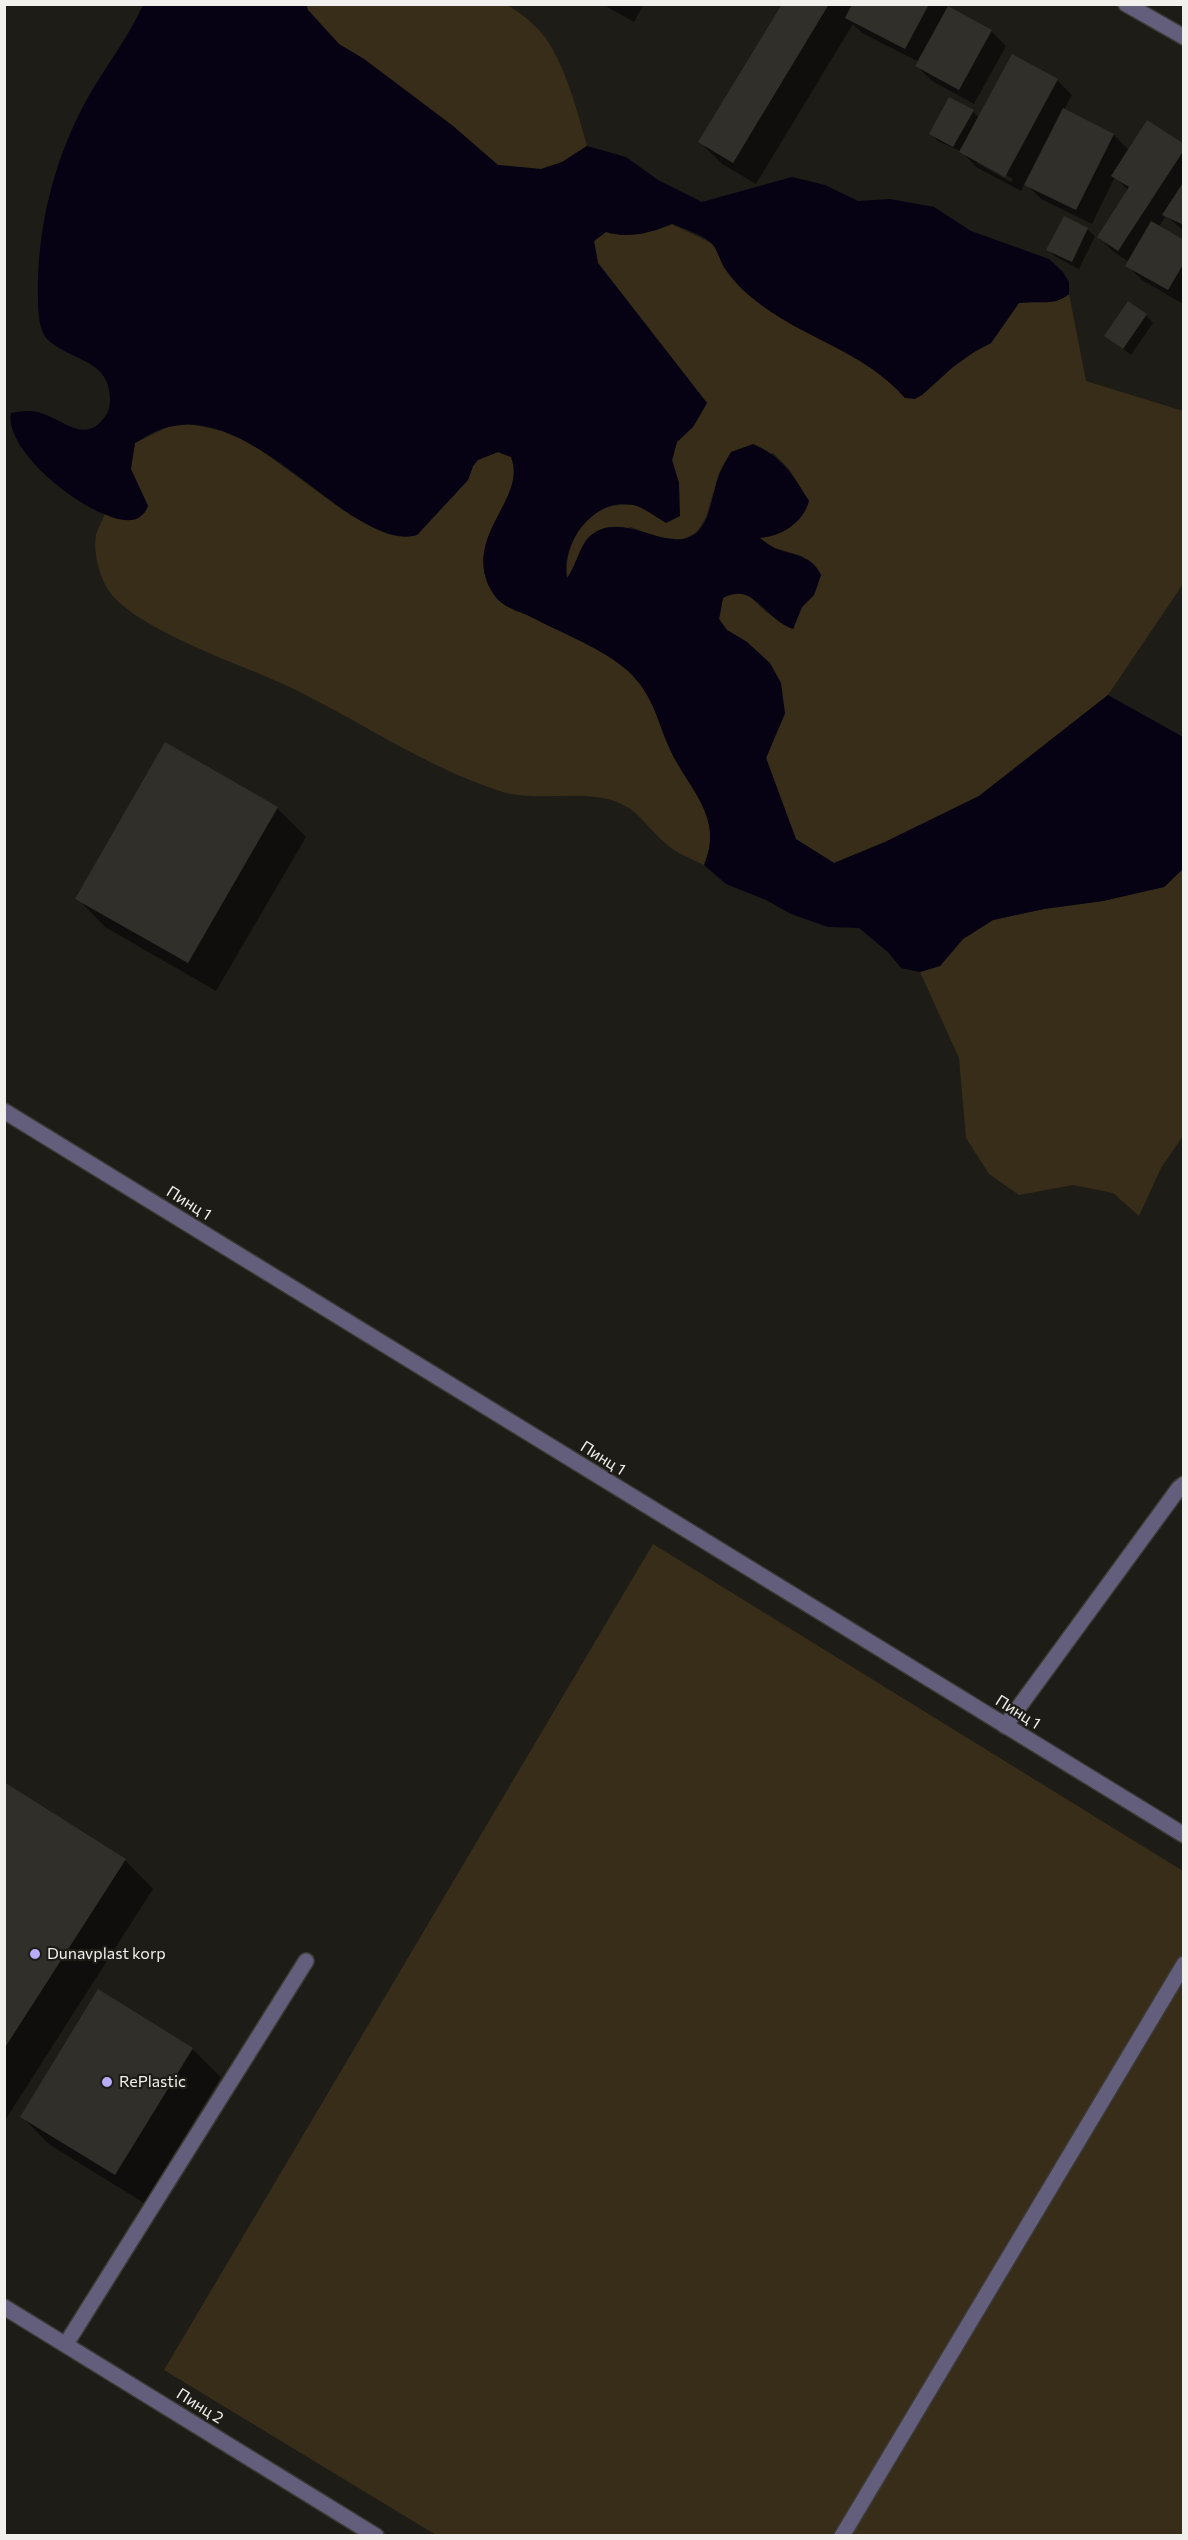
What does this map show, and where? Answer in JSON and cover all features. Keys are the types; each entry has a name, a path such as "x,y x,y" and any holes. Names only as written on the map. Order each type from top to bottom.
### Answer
{"street":[{"path":"1126,4 1184,37"},
{"name":"Пинц 1","path":"4,1111 1184,1835"},
{"path":"1005,1726 1184,1484"},
{"path":"66,2344 306,1961"},
{"path":"842,2535 1184,1964"},
{"name":"Пинц 2","path":"4,2307 376,2535"}],"shaded area":[{"path":"143,5 306,5 339,44 364,59 453,126 498,165 541,169 562,162 587,146 626,157 658,180 702,202 792,177 825,185 858,201 890,199 934,207 971,231 1049,259 1063,272 1069,282 1069,294 1052,302 1019,303 991,343 953,367 915,399 905,398 870,367 789,323 751,297 728,273 713,245 700,235 672,224 639,234 623,235 606,232 594,241 598,263 707,403 693,427 677,442 672,460 679,483 680,516 666,523 633,505 619,504 605,508 593,515 575,537 569,551 567,578 585,542 601,529 630,528 673,539 686,538 697,532 706,520 717,479 731,452 753,444 779,461 792,475 809,501 797,522 784,531 760,538 775,548 813,563 821,575 814,595 802,607 793,629 774,618 759,603 743,594 723,598 719,619 727,630 747,642 770,663 781,683 785,713 766,758 796,839 834,863 885,842 979,796 1108,695 1183,737 1183,869 1164,887 1103,901 1044,909 993,920 963,939 940,966 920,972 901,968 888,952 859,928 828,927 791,914 766,900 726,884 704,865 710,831 707,816 675,760 642,687 627,670 607,655 511,608 495,596 484,570 484,552 489,535 511,488 514,473 511,457 498,452 478,460 468,480 417,535 402,537 388,534 361,521 294,473 244,441 219,430 193,425 164,428 135,443 131,469 148,506 137,518 132,520 116,518 96,511 55,483 21,447 12,429 11,413 38,412 74,428 90,429 98,424 107,413 110,397 108,384 96,368 57,346 47,339 42,331 38,310 38,272 45,217 51,189 69,136 94,87"},
{"path":"306,5 507,5 533,24 549,43 559,61 577,109 587,146 562,162 541,169 498,165 453,126 364,59 339,44"},
{"path":"672,224 713,244 726,270 751,297 804,330 860,360 890,380 905,398 922,395 953,367 991,343 1019,303 1052,302 1069,294 1086,381 1183,411 1183,584 1108,695 979,796 885,842 834,863 796,840 766,758 785,714 747,642 727,630 719,619 723,598 734,592 745,592 766,612 793,629 802,607 814,595 821,575 802,556 775,548 759,538 809,501 789,469 773,453 713,493 706,517 697,532 682,540 657,537 631,527 588,538 568,580 568,557 571,545 583,524 592,516 601,509 612,506 636,504 679,483 672,460 677,442 693,427 707,403 598,263 594,241 606,231 639,234"},
{"path":"189,424 232,433 251,443 344,511 417,535 468,480 478,459 498,452 511,457 514,473 511,489 489,536 484,553 484,571 491,590 505,605 607,655 627,670 642,687 675,760 707,816 710,831 704,865 669,847 634,812 614,801 583,796 516,795 471,781 416,755 308,696 161,630 138,617 119,602 107,588 101,576 95,548 96,535 105,514 118,519 145,513 148,505 130,469 135,443 168,427"},
{"path":"1183,869 1183,1136 1161,1168 1139,1216 1113,1193 1073,1185 1019,1195 989,1174 966,1138 959,1058 920,972 940,966 963,939 993,920 1044,909 1103,901 1164,887"},
{"path":"653,1544 1183,1871 1183,2535 436,2535 164,2370"}],"building":[{"path":"782,4 829,4 733,163 698,142"},
{"path":"852,4 929,4 905,49 845,18"},
{"path":"948,6 992,30 959,90 915,66"},
{"path":"1012,54 1058,79 1005,177 959,152"},
{"path":"949,97 974,110 953,147 929,134"},
{"path":"1063,108 1114,134 1076,210 1024,185"},
{"path":"1147,120 1184,144 1184,150 1118,251 1097,237 1129,187 1111,176"},
{"path":"1184,181 1184,225 1162,215"},
{"path":"1064,216 1088,228 1072,262 1046,250"},
{"path":"1151,221 1184,240 1184,263 1168,290 1125,266"},
{"path":"1128,301 1147,314 1123,349 1104,336"},
{"path":"165,742 278,807 188,963 75,899"},
{"name":"Dunavplast korp","path":"4,1782 126,1859 4,2049"},
{"name":"RePlastic","path":"98,1989 193,2048 115,2175 20,2117"}],"place":[{"name":"Dunavplast korp","path":"35,1954"},
{"name":"RePlastic","path":"107,2082"}]}
